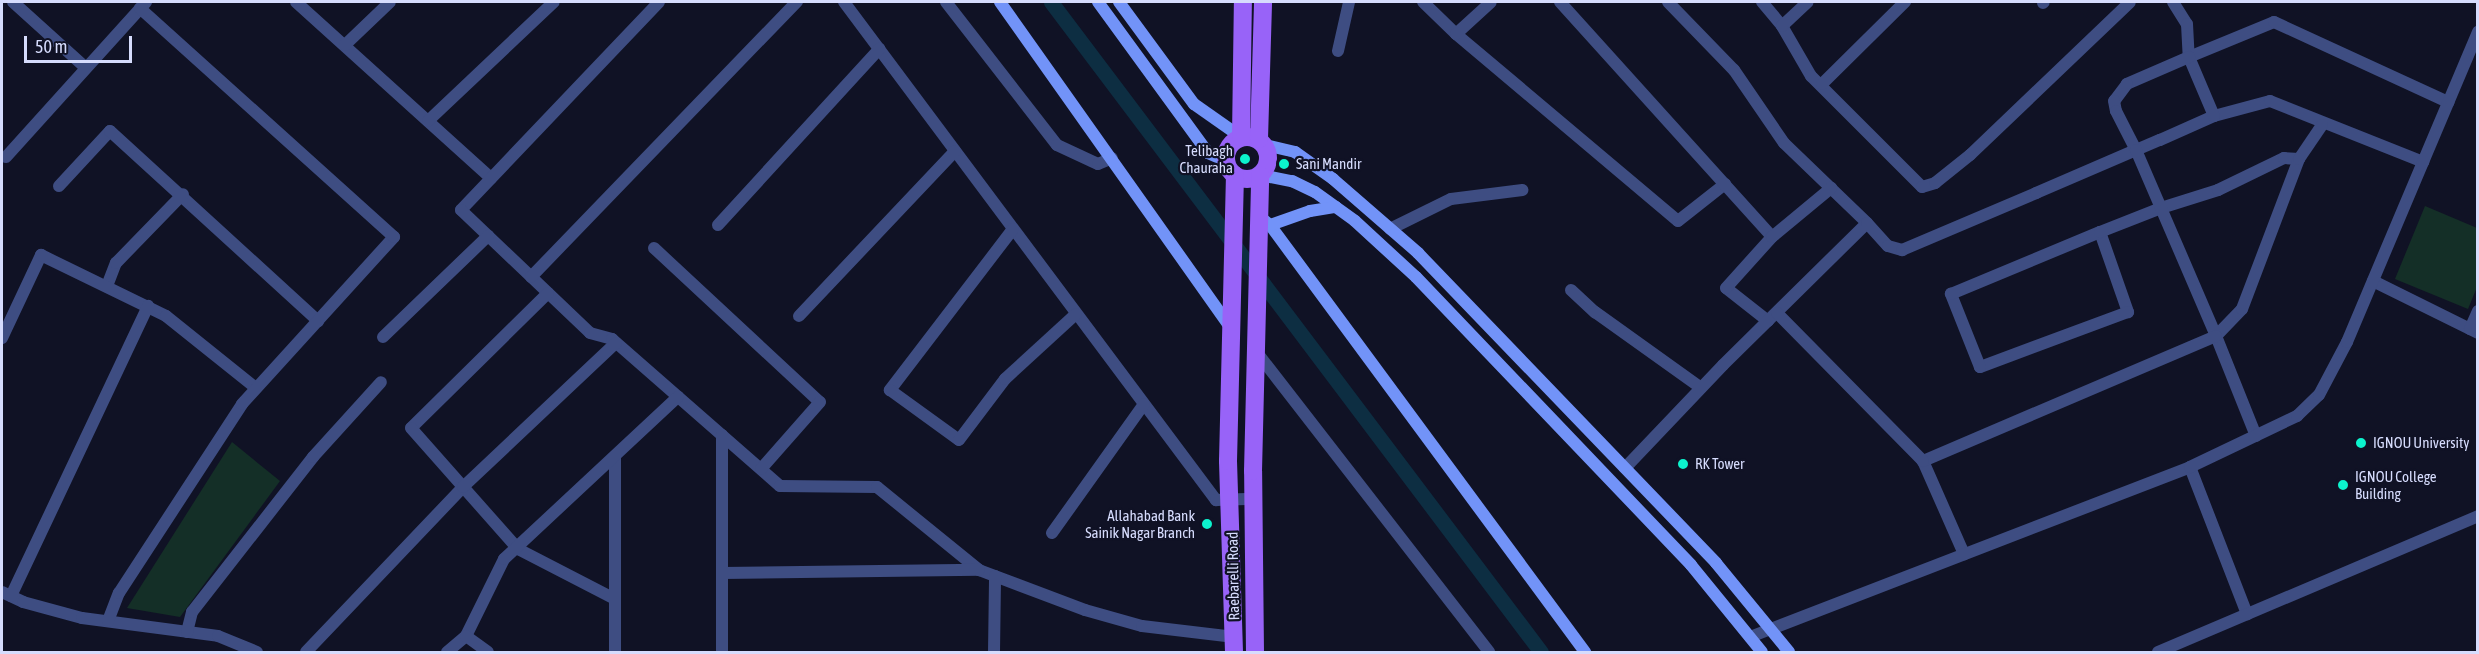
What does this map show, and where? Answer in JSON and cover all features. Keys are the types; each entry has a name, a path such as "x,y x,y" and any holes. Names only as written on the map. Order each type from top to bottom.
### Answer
{"main road":[{"path":"1242,2 1255,141 1269,162 1260,176 1264,220 1258,247 1254,499 1255,652"},
{"path":"1255,141 1263,2"},
{"path":"1255,141 1229,146 1230,168 1243,179 1260,176"},
{"name":"Raebarelli Road","path":"1230,168 1234,228 1230,265 1229,325 1234,645"}],"street":[{"path":"13,2 86,68"},
{"path":"296,2 491,178"},
{"path":"345,45 390,2"},
{"path":"428,121 554,2"},
{"path":"659,2 461,210 590,333 616,343 780,486 877,487 979,570 1085,610 1142,626 1234,645"},
{"path":"531,277 797,2"},
{"path":"844,2 1216,500 1254,499"},
{"path":"946,2 1057,145 1098,165 1112,158"},
{"path":"1000,2 1229,325"},
{"path":"1098,2 1208,153 1230,168"},
{"path":"1119,2 1194,104 1255,141 1295,152 1390,229 1716,563 1789,652"},
{"path":"1338,51 1349,2"},
{"path":"1423,2 1456,34 1678,221 1725,184"},
{"path":"1456,34 1491,2"},
{"path":"1560,2 1772,237"},
{"path":"1668,2 1734,70 1784,143 1888,246 1902,250 2214,116 2270,101 2322,125 2423,162"},
{"path":"1762,2 1782,26 1795,54 1922,187 1935,183 1970,155 2130,2"},
{"path":"1782,26 1808,2"},
{"path":"1822,84 1905,2"},
{"path":"2173,2 2187,24 2188,57 2214,116"},
{"path":"6,157 143,5 394,237 242,404 119,593 108,621"},
{"path":"2256,436 2161,208 2116,111 2115,94 2159,69 2274,22 2448,102"},
{"path":"1750,637 2190,467 2297,416 2319,395 2373,281 2478,32"},
{"path":"718,225 879,49"},
{"path":"1923,461 2216,336 2242,309 2299,159 2322,125"},
{"path":"59,186 110,131 183,194 318,321"},
{"path":"799,316 955,151"},
{"path":"2100,232 2128,312 1980,367 1951,294 2100,232 2161,208 2218,190 2231,180 2284,158 2299,159"},
{"path":"1260,176 1292,181 1336,207 1432,294 1691,565 1762,652"},
{"path":"1831,188 1772,237 1726,288 1773,317 1923,461 1964,555"},
{"path":"1390,229 1451,199 1522,190"},
{"path":"107,286 117,263 183,194"},
{"path":"1336,207 1264,220 1585,652"},
{"path":"1625,468 1701,388 1867,223"},
{"path":"1013,229 890,390 959,440 1005,379 1076,314"},
{"path":"383,336 488,236"},
{"path":"654,248 820,402 761,470"},
{"path":"2,338 41,255 166,316 256,388"},
{"path":"2373,281 2474,331 2478,311"},
{"path":"1571,290 1595,312 1701,388"},
{"path":"548,293 411,428 518,549 615,599"},
{"path":"148,306 6,594 82,618 218,636 253,651"},
{"path":"306,652 463,488 616,343"},
{"path":"1256,350 1489,652"},
{"path":"187,632 192,612 313,457 381,382"},
{"path":"447,652 466,636 504,559 518,549 678,397"},
{"path":"1052,533 1144,404"},
{"path":"722,435 722,652"},
{"path":"615,457 615,652"},
{"path":"2190,467 2247,614"},
{"path":"2158,652 2478,516"},
{"path":"722,573 979,570"},
{"path":"994,652 995,576"},
{"path":"466,636 488,652"}],"green space":[{"path":"2425,206 2477,228 2477,287 2468,309 2395,279"},
{"path":"232,442 280,481 180,617 127,608"}],"waterway":[{"path":"1051,2 1541,652"}],"place":[{"name":"Telibagh Chauraha","path":"1245,159"},
{"name":"Sani Mandir","path":"1284,164"},
{"name":"IGNOU University","path":"2361,443"},
{"name":"RK Tower","path":"1683,464"},
{"name":"IGNOU College Building","path":"2343,485"},
{"name":"Allahabad Bank Sainik Nagar Branch","path":"1207,524"}]}
